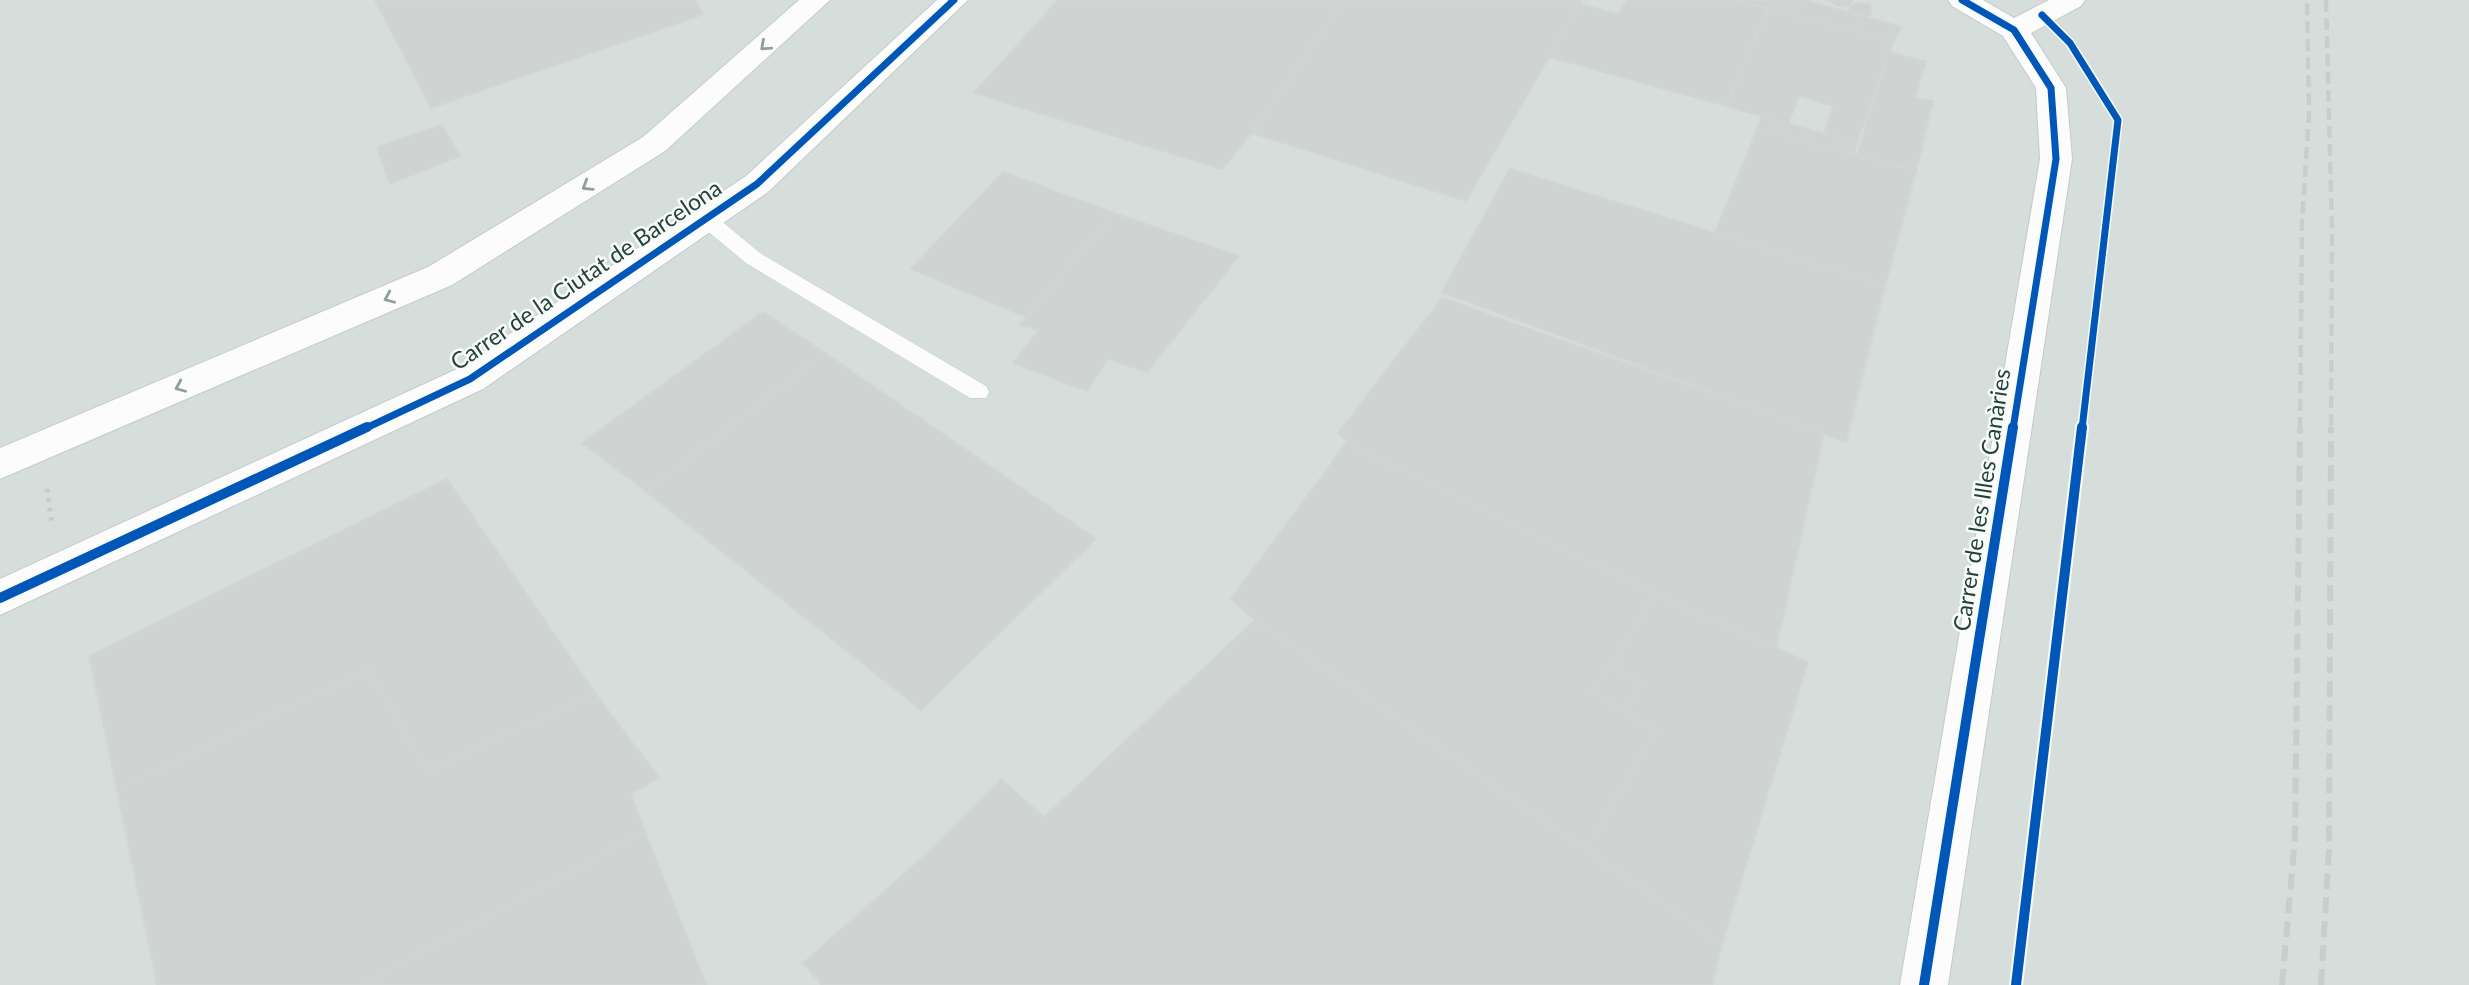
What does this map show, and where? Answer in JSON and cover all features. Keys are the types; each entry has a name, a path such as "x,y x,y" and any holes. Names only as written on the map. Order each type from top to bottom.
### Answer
{"street":[{"path":"0,464 440,276 654,144 816,0"},
{"name":"Carrer de la Ciutat de Barcelona","path":"0,598 470,379 757,184 954,0"},
{"path":"1962,0 2014,30 2071,0"},
{"name":"Carrer de les Illes Canàries","path":"1924,985 2056,159 2051,88 2014,30"}],"lane":[{"path":"706,219 753,258 978,392"}],"path":[{"path":"42,446 58,571"}],"shaded area":[{"path":"0,0 2469,0 2469,985 0,985"}],"building":[{"path":"375,0 694,0 704,14 431,108"},
{"path":"1058,0 1345,0 1252,133 1222,169 974,93"},
{"path":"1345,0 1582,0 1466,201 1252,133"},
{"path":"1627,0 1736,0 1768,8 1726,106 1549,57 1580,4 1618,14"},
{"path":"1736,0 1805,0 1901,27 1893,42"},
{"path":"1852,0 1851,6 1838,6 1829,1"},
{"path":"1855,4 1870,5 1871,15 1859,15 1849,10"},
{"path":"1768,8 1893,42 1857,143 1824,134 1833,106 1799,96 1788,124 1726,106"},
{"path":"1889,52 1926,61 1915,98 1933,101 1916,171 1857,155"},
{"path":"1761,116 1857,143 1854,154 1757,129"},
{"path":"442,125 460,156 390,184 377,147"},
{"path":"1757,129 1916,171 1885,286 1715,233"},
{"path":"1510,169 1885,286 1846,442 1442,292"},
{"path":"1003,172 1114,213 1026,317 911,269"},
{"path":"1114,213 1239,256 1147,372 1108,359 1087,391 1013,363 1039,330 1020,325"},
{"path":"1442,298 1824,433 1776,648 1655,595 1352,445 1338,433"},
{"path":"763,312 825,353 647,492 582,443"},
{"path":"825,353 1096,539 921,710 647,492"},
{"path":"1347,442 1655,595 1611,667 1592,691 1656,731 1586,850 1255,620 1231,599"},
{"path":"447,479 595,693 427,771 369,669 117,789 89,656"},
{"path":"1655,595 1808,662 1722,944 1586,850 1656,731 1624,711 1642,682 1611,667"},
{"path":"1255,620 1722,944 1712,985 822,985 803,963 921,859 1001,779 1044,817"},
{"path":"1611,667 1642,682 1624,711 1592,691"},
{"path":"369,669 427,771 595,693 659,778 631,794 645,832 361,985 157,985 117,789"},
{"path":"645,832 706,985 361,985"}],"railway":[{"path":"2300,429 2302,222 2309,114 2307,0"},
{"path":"2326,0 2332,231 2331,429"},
{"path":"2282,985 2295,838 2300,427"},
{"path":"2321,985 2329,849 2331,427"}],"cycle path":[{"path":"0,598 470,379 757,184 954,0"},
{"path":"1924,985 2056,159 2051,88 2014,30 1962,0"},
{"path":"2016,985 2118,120 2070,43 2042,15"}]}
